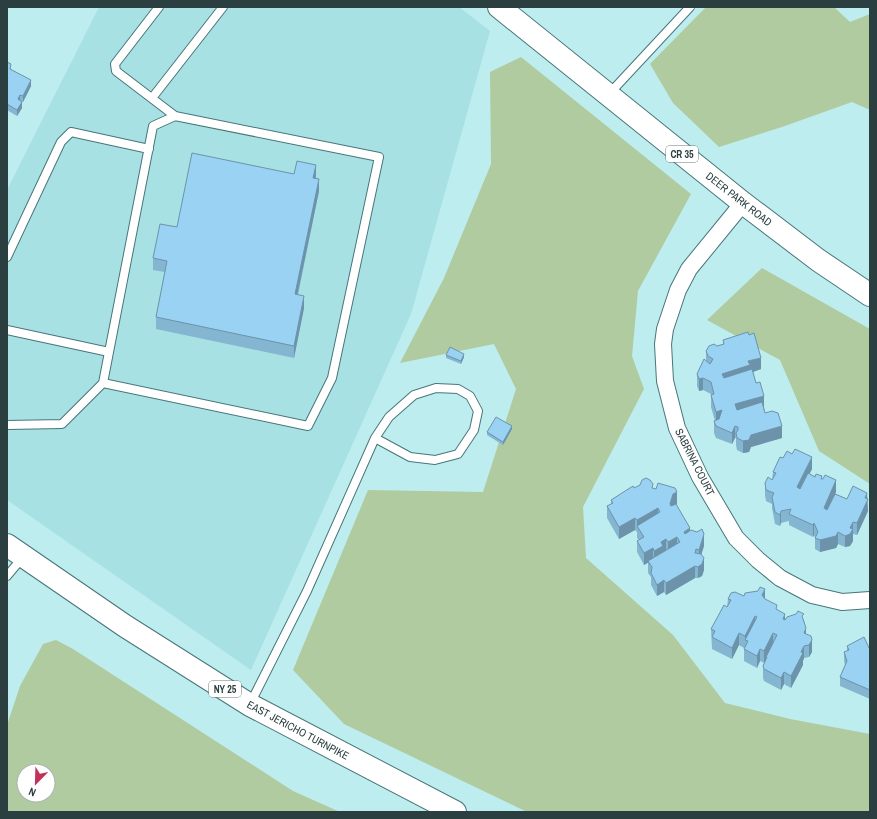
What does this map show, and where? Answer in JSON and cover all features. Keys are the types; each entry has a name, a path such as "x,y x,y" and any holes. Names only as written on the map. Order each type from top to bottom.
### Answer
{"main road":[{"name":"DEER PARK ROAD","path":"499,7 743,203 818,260 870,295"},
{"name":"EAST JERICHO TURNPIKE","path":"15,550 125,626 250,705 455,812"}],"street":[{"name":"SABRINA COURT","path":"743,203 689,269 678,290 665,329 665,381 676,428 700,477 736,538 758,560 780,578 812,595 842,602 870,600"}],"lane":[{"path":"102,382 308,426 332,378 379,156 175,116 116,71 115,64 159,7"},
{"path":"152,98 223,7"},
{"path":"608,95 690,7"},
{"path":"7,425 62,424 102,382 153,126 175,116"},
{"path":"7,257 61,142 70,132 149,149"},
{"path":"7,330 109,352"},
{"path":"250,705 307,591 375,438 389,417 414,395 436,388 458,390 470,396 478,411 474,430 458,454 435,460 410,457 375,438"},
{"path":"7,576 15,550"}],"shaded area":[{"path":"99,7 459,7 490,31 411,314 251,670 7,500 7,190"}],"green space":[{"path":"706,7 834,7 850,22 870,14 870,110 852,102 782,127 719,147 673,103 650,64"},
{"path":"521,57 691,194 638,291 632,356 644,389 583,507 586,558 673,635 725,703 790,719 870,734 870,812 527,812 344,724 293,670 368,490 483,492 516,389 494,344 400,363 444,278 491,164 490,72"},
{"path":"762,268 870,329 870,484 819,451 780,360 707,320"},
{"path":"56,640 73,649 293,791 340,812 7,812 7,725 20,686 43,644"}],"building":[{"path":"7,62 11,64 10,69 31,80 23,96 20,95 18,99 22,102 17,110 7,104"},
{"path":"192,153 294,174 297,161 316,165 313,178 319,179 295,294 304,296 294,346 156,317 167,261 153,258 160,224 177,227"},
{"path":"748,332 749,335 754,333 761,358 748,361 750,365 722,374 724,378 752,369 756,383 760,382 764,396 735,404 737,410 762,402 765,413 772,411 778,413 782,426 751,435 749,440 743,441 737,438 736,433 738,427 735,426 732,433 716,426 714,421 719,419 722,410 716,412 711,395 714,394 711,382 703,378 699,379 697,374 704,359 710,364 713,359 708,356 706,351 709,346 714,344 717,346 724,344 723,340"},
{"path":"450,347 464,354 461,361 446,355"},
{"path":"496,417 512,426 503,442 487,432"},
{"path":"795,449 812,457 797,487 800,489 808,473 815,477 816,474 822,476 821,479 823,479 825,475 836,480 824,508 827,510 835,494 847,499 853,486 867,493 865,498 868,499 857,523 853,522 850,528 853,529 850,534 845,536 838,532 836,536 820,540 815,538 818,532 814,523 813,525 789,514 791,509 781,511 780,515 775,512 772,497 774,493 766,490 765,483 768,477 772,480 776,473 773,472 780,457 783,458 787,451 792,454"},
{"path":"646,478 653,484 652,488 656,489 658,483 675,488 677,492 673,494 670,504 671,506 676,504 690,528 684,532 685,534 691,530 697,532 702,529 704,534 699,550 696,549 695,553 701,554 704,558 702,564 698,567 695,566 666,583 664,580 657,585 651,573 652,567 648,561 680,542 677,537 668,542 666,539 661,542 663,546 654,551 653,548 644,553 637,541 644,537 637,526 660,512 658,508 637,520 635,518 619,527 607,506 613,503 611,500 633,486 634,488 640,485 642,480"},
{"path":"760,587 765,589 762,595 765,599 777,605 776,609 785,614 783,619 785,620 787,617 796,614 798,611 804,614 802,616 806,628 804,633 811,636 812,640 809,645 804,646 801,652 803,653 791,676 784,672 781,678 764,669 763,666 766,657 777,635 773,633 764,651 760,649 757,656 744,649 748,641 745,640 757,617 755,616 745,636 739,633 732,648 712,637 715,631 711,629 724,605 727,607 731,600 728,599 731,593 735,592 744,596 745,593 758,591"},
{"path":"864,637 870,649 870,690 840,677 847,661 844,652 849,650 847,646"}]}
